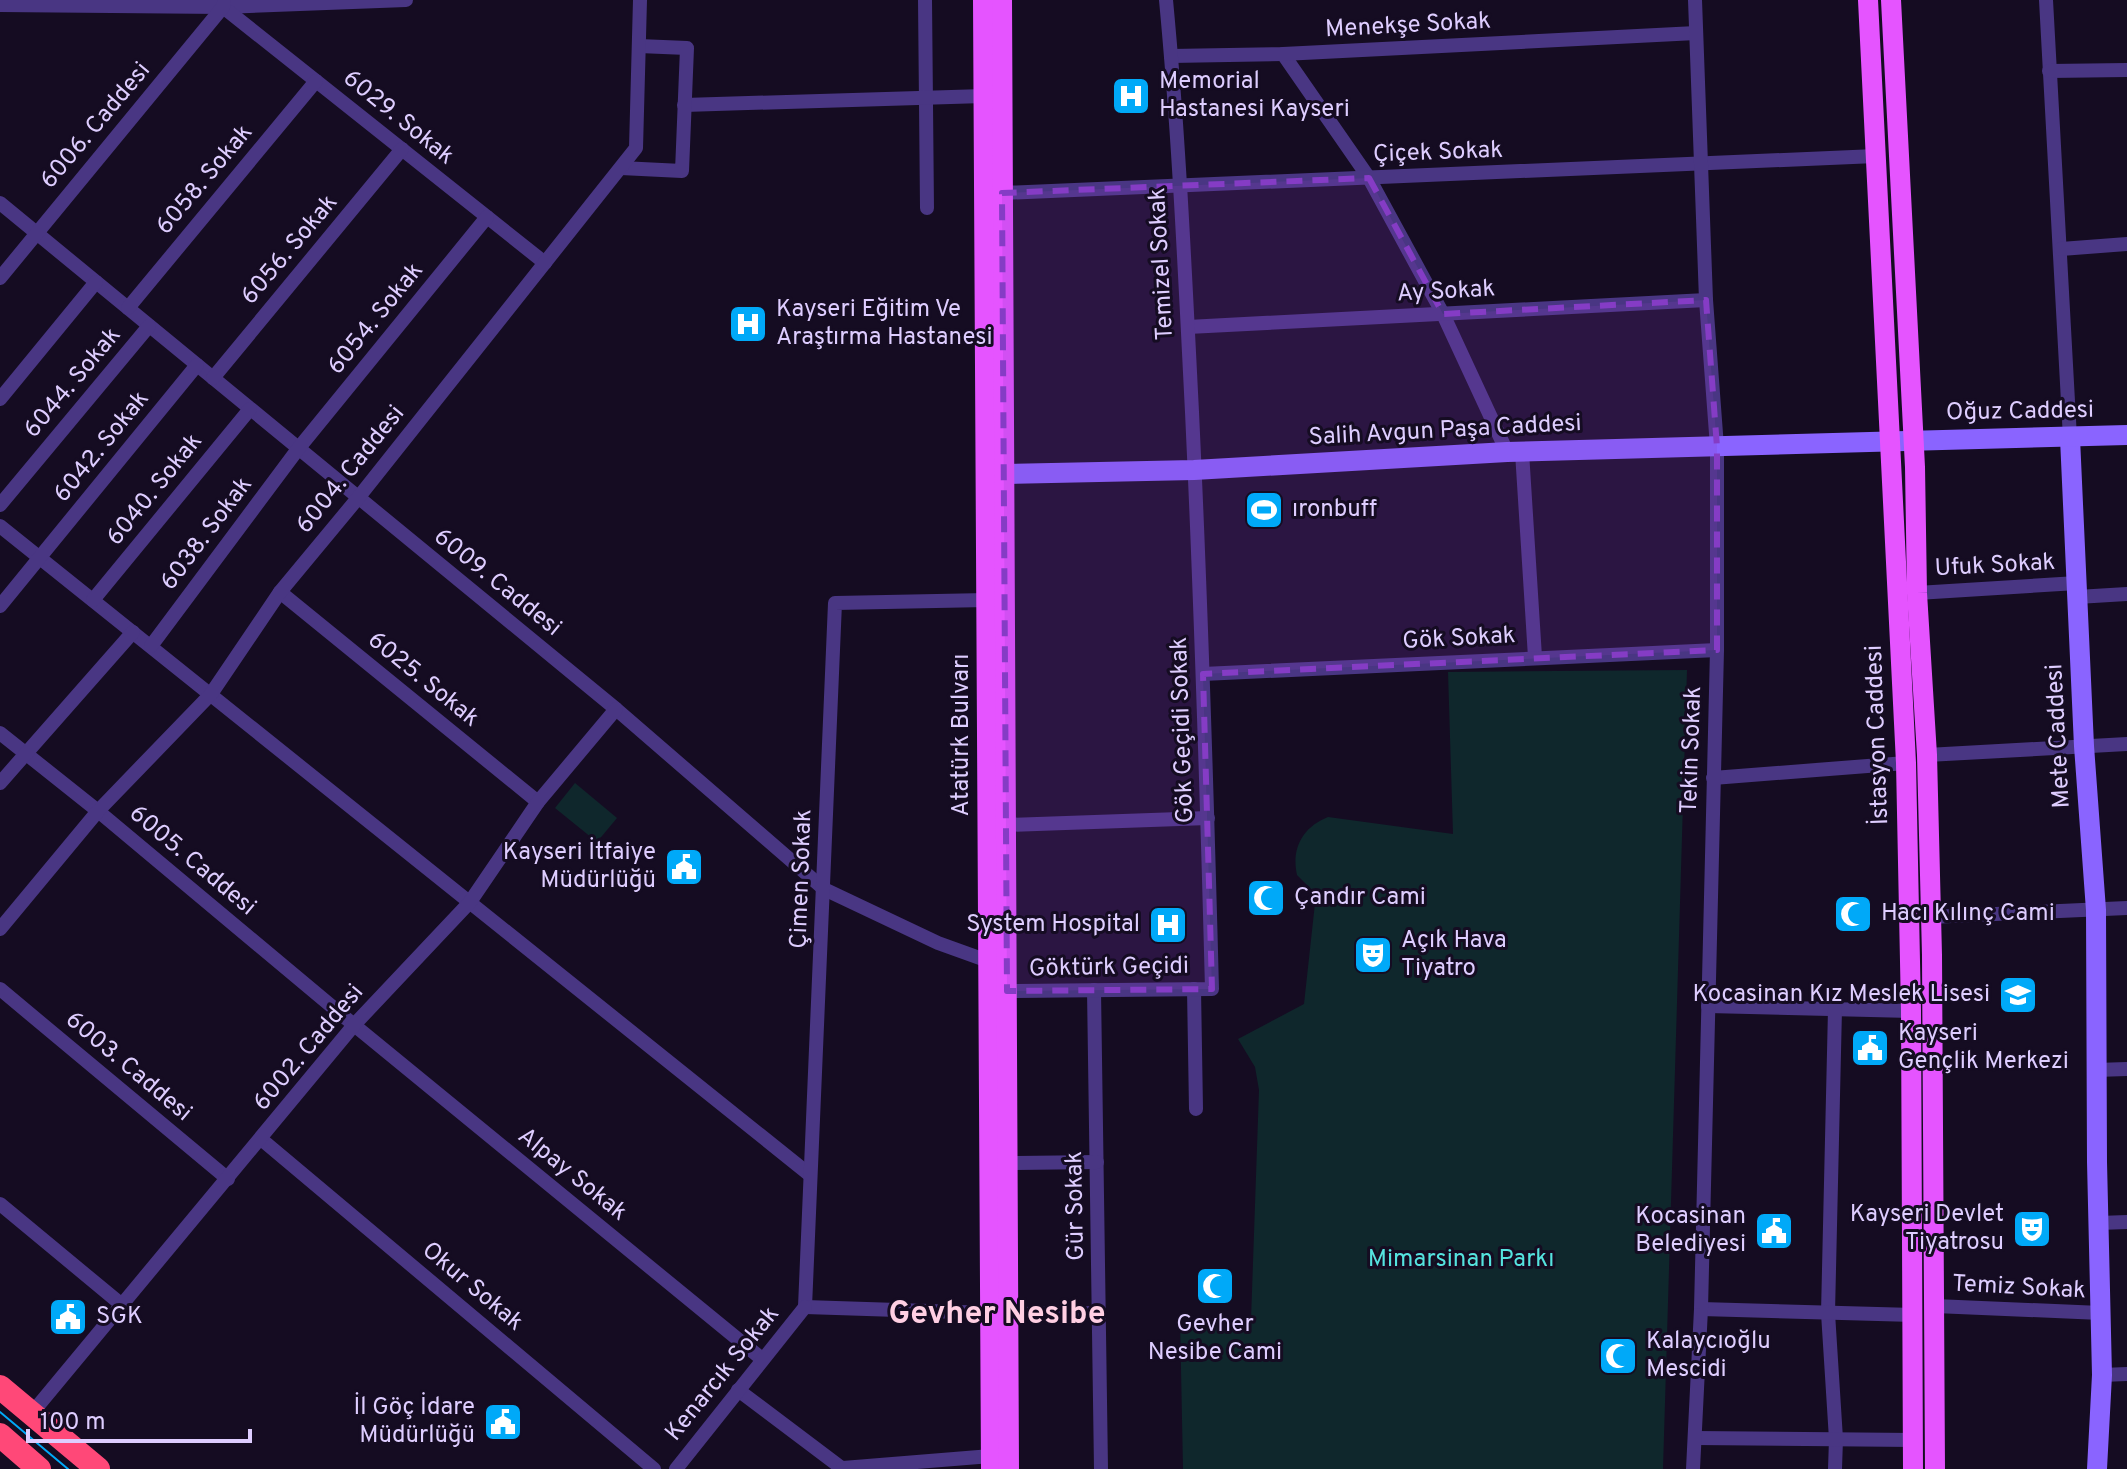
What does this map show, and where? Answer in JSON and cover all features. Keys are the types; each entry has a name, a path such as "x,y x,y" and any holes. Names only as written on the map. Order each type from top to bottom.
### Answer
{"highway":[{"path":"0,1387 98,1469"},
{"path":"0,1435 39,1469"}],"main road":[{"name":"Atatürk Bulvarı","path":"983,0 988,961 999,1313 1009,1469"},
{"name":"Atatürk Bulvarı","path":"991,1462 1008,1163 1002,0"},
{"name":"İstasyon Caddesi","path":"1868,0 1906,763 1911,1011 1913,1469"},
{"name":"İstasyon Caddesi","path":"1891,0 1927,755 1935,1469"}],"street":[{"path":"0,5 406,0"},
{"name":"6004. Caddesi","path":"0,929 98,811 211,694 280,592 636,148 640,0"},
{"path":"925,0 927,208"},
{"name":"Temizel Sokak","path":"1166,0 1181,186 1194,470"},
{"name":"Tekin Sokak","path":"1693,1469 1701,1309 1717,650 1717,447 1706,300 1695,0"},
{"name":"Mete Caddesi","path":"2046,0 2084,746 2096,910 2102,1375 2097,1469"},
{"name":"6029. Sokak","path":"223,3 545,263"},
{"name":"6006. Caddesi","path":"0,278 223,3"},
{"name":"Menekşe Sokak","path":"1171,56 1283,54 1696,33"},
{"path":"621,168 682,171 687,48 639,46"},
{"path":"1283,54 1369,178 1514,452 1535,657"},
{"path":"2049,71 2127,70"},
{"name":"6058. Sokak","path":"128,308 316,81"},
{"path":"684,105 984,96"},
{"name":"6056. Sokak","path":"213,378 402,149"},
{"name":"Çiçek Sokak","path":"1002,193 1876,156"},
{"name":"6009. Caddesi","path":"0,203 616,709 824,889 938,943 988,961"},
{"name":"6054. Sokak","path":"298,449 487,217"},
{"path":"2061,249 2127,244"},
{"path":"0,399 96,282"},
{"name":"Ay Sokak","path":"1188,327 1706,300"},
{"name":"6044. Sokak","path":"0,505 149,326"},
{"name":"6042. Sokak","path":"0,606 197,365"},
{"name":"6040. Sokak","path":"93,600 250,409"},
{"name":"Oğuz Caddesi","path":"1888,441 2127,435"},
{"name":"Salih Avgun Paşa Caddesi","path":"1004,474 1194,470 1514,452 1888,441"},
{"name":"6038. Sokak","path":"151,646 298,449"},
{"name":"Gök Geçidi Sokak","path":"1194,470 1212,989"},
{"path":"0,526 810,1175"},
{"name":"Ufuk Sokak","path":"1917,593 2077,590 2127,594"},
{"name":"6025. Sokak","path":"280,592 538,802"},
{"name":"Çimen Sokak","path":"805,1307 835,603 987,600"},
{"path":"0,783 133,632"},
{"name":"Gök Sokak","path":"1203,674 1717,650"},
{"name":"6002. Caddesi","path":"32,1413 354,1025 470,902 538,802 616,709"},
{"name":"6005. Caddesi","path":"0,733 354,1025"},
{"path":"1927,755 2127,744"},
{"path":"1713,778 1906,763"},
{"path":"1007,825 1208,818"},
{"path":"1930,917 2127,908"},
{"name":"6003. Caddesi","path":"0,989 228,1179"},
{"path":"1194,989 1196,1109"},
{"name":"Göktürk Geçidi","path":"1007,991 1212,989"},
{"name":"Gür Sokak","path":"1094,990 1101,1469"},
{"path":"1708,1006 1911,1011"},
{"path":"1835,1009 1828,1313 1835,1469"},
{"name":"Alpay Sokak","path":"354,1025 762,1359"},
{"path":"2096,1070 2127,1069"},
{"name":"Okur Sokak","path":"261,1139 654,1469"},
{"path":"1008,1163 1097,1162"},
{"path":"0,1204 122,1305"},
{"path":"2099,1223 2127,1222"},
{"name":"Temiz Sokak","path":"1935,1306 2101,1313"},
{"path":"805,1307 1099,1313"},
{"name":"Kenarcık Sokak","path":"676,1469 805,1307"},
{"path":"1701,1309 1914,1315"},
{"path":"2102,1375 2127,1374"},
{"path":"738,1390 843,1468 991,1462"},
{"path":"1695,1438 1914,1440"}],"highlighted area":[{"path":"1369,178 1443,314 1706,300 1717,447 1717,650 1203,674 1212,989 1007,991 1002,193"}],"green space":[{"name":"Mimarsinan Parkı","path":"1687,670 1663,1469 1183,1469 1180,1319 1251,1320 1259,1090 1255,1067 1238,1039 1304,1004 1316,894 1297,875 1296,856 1301,840 1312,826 1328,817 1453,834 1448,672"},
{"path":"575,783 617,818 597,842 555,808"}],"tram line":[{"path":"0,1412 68,1469"}],"place":[{"name":"Memorial Hastanesi Kayseri","path":"1131,96"},
{"name":"Kayseri Eğitim Ve Araştırma Hastanesi","path":"748,324"},
{"name":"ıronbuff","path":"1264,510"},
{"name":"Kayseri İtfaiye Müdürlüğü","path":"684,867"},
{"name":"Çandır Cami","path":"1266,898"},
{"name":"Hacı Kılınç Cami","path":"1853,914"},
{"name":"System Hospital","path":"1168,925"},
{"name":"Açık Hava Tiyatro","path":"1373,955"},
{"name":"Kocasinan Kız Meslek Lisesi","path":"2018,995"},
{"name":"Kayseri Gençlik Merkezi","path":"1870,1048"},
{"name":"Kayseri Devlet Tiyatrosu","path":"2032,1229"},
{"name":"Kocasinan Belediyesi","path":"1774,1231"},
{"name":"Gevher Nesibe Cami","path":"1215,1286"},
{"name":"SGK","path":"68,1317"},
{"name":"Kalaycıoğlu Mescidi","path":"1618,1356"},
{"name":"İl Göç İdare Müdürlüğü","path":"503,1422"}],"district":[{"name":"Gevher Nesibe","path":"997,1315"}]}
